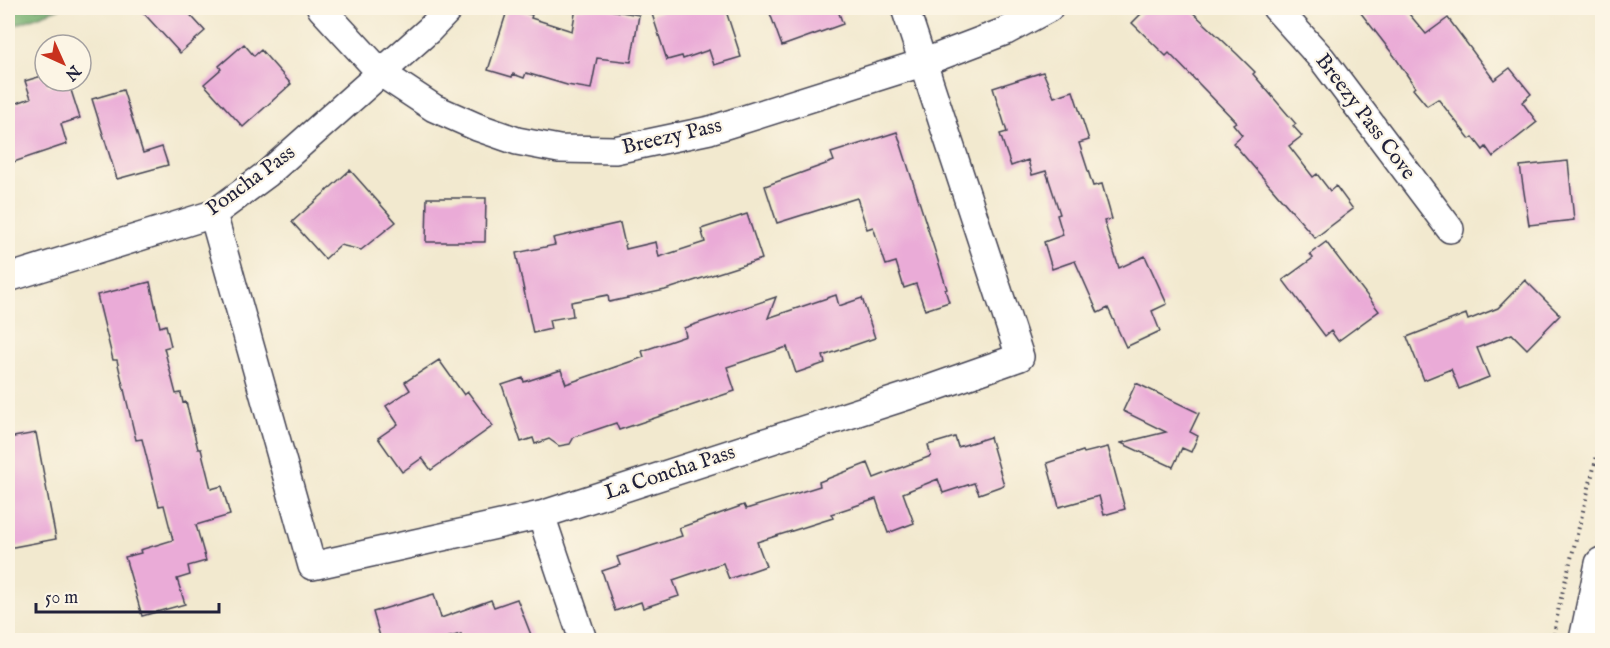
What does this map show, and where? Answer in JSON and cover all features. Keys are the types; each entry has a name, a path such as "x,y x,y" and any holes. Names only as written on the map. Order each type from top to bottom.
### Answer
{"main road":[{"path":"1586,640 1602,564"}],"street":[{"name":"Breezy Pass","path":"321,8 381,74 434,108 477,128 517,141 559,149 615,150 710,130 922,63 1006,31 1049,8"},
{"name":"Poncha Pass","path":"8,278 213,214 267,174 381,74 450,8"},
{"name":"La Concha Pass","path":"213,214 312,566 541,515 932,388 1020,357 905,8"},
{"name":"Breezy Pass Cove","path":"1276,8 1322,59 1450,228"},
{"path":"541,515 583,640"}],"path":[{"path":"1553,640 1559,606 1602,436"}],"green space":[{"path":"8,8 60,8 8,28"}],"building":[{"path":"139,8 184,8 205,31 180,53"},
{"path":"508,8 572,31 576,8 598,8 639,15 631,62 597,58 591,89 567,85 526,73 524,78 488,70"},
{"path":"672,8 725,8 741,57 714,65 709,50 683,59 682,56 667,60 652,14"},
{"path":"768,8 837,8 843,24 782,46"},
{"path":"1147,8 1188,8 1237,54 1255,72 1253,74 1296,124 1293,126 1302,136 1289,146 1313,177 1317,174 1330,191 1336,186 1353,209 1315,238 1233,143 1242,135 1233,124 1236,122 1169,53 1166,56 1132,23"},
{"path":"1357,8 1404,8 1426,34 1448,18 1494,80 1510,68 1531,94 1522,102 1537,122 1493,157 1486,147 1483,150 1473,137 1470,139 1438,99 1427,106 1413,89 1415,87 1395,57"},
{"path":"244,44 254,56 261,50 291,84 243,127 204,84 221,69 219,66"},
{"path":"1043,72 1054,97 1073,91 1089,140 1079,143 1093,186 1102,184 1112,219 1104,221 1119,268 1145,256 1167,304 1152,311 1160,331 1126,347 1108,308 1098,313 1075,261 1052,269 1044,242 1063,235 1057,215 1060,214 1046,171 1032,175 1028,160 1011,166 1000,134 1007,132 993,88"},
{"path":"33,79 33,93 72,93 80,118 61,124 67,144 8,164 8,106 31,98 25,81"},
{"path":"123,90 143,153 162,147 168,165 117,179 92,99"},
{"path":"897,132 947,289 945,290 949,302 925,310 916,284 904,288 896,262 886,265 873,227 867,229 857,198 777,223 765,186 834,161 831,153"},
{"path":"1568,161 1574,220 1529,225 1520,166"},
{"path":"350,170 396,222 361,250 340,245 325,259 292,222"},
{"path":"427,198 486,198 485,242 426,242"},
{"path":"747,214 762,259 665,290 609,302 608,295 571,302 573,316 549,320 551,329 533,333 516,253 555,245 553,238 620,223 626,249 656,242 659,257 705,242 701,229"},
{"path":"1326,242 1379,311 1338,341 1331,331 1325,336 1283,280 1313,258 1310,254"},
{"path":"1525,280 1560,315 1527,349 1512,334 1477,348 1489,377 1459,389 1451,369 1424,380 1407,337 1466,314 1468,320 1498,308"},
{"path":"150,282 160,327 166,325 171,346 164,348 176,394 181,393 183,403 186,402 211,489 222,486 230,515 196,525 206,561 188,566 190,575 177,579 185,604 142,616 125,557 173,540 164,505 159,506 142,439 136,440 117,360 113,360 97,295"},
{"path":"836,295 839,306 862,298 875,338 823,356 825,363 796,373 787,347 727,367 735,391 619,430 616,423 574,437 570,444 559,446 549,439 535,444 533,438 521,442 502,385 523,378 524,382 561,370 566,384 644,357 642,351 686,336 684,328 776,297 768,318"},
{"path":"439,360 464,395 468,392 493,426 431,470 422,458 402,472 378,438 398,424 386,406 410,390 405,382"},
{"path":"1136,383 1199,413 1190,432 1198,436 1191,452 1182,448 1173,467 1121,443 1166,432 1123,411"},
{"path":"36,433 56,539 8,548 8,438"},
{"path":"955,437 958,447 990,437 1004,485 979,494 974,483 943,493 938,479 903,493 914,523 888,533 876,499 831,514 833,518 757,542 766,566 729,579 723,563 673,580 679,596 643,608 641,602 615,611 602,571 620,565 617,557 682,536 679,528 744,505 746,509 820,486 819,482 868,463 874,478 931,456 928,445"},
{"path":"1108,447 1125,509 1104,515 1099,496 1059,507 1047,463 1083,451 1084,453"},
{"path":"434,594 441,618 491,600 494,607 517,599 533,640 463,640 461,634 439,640 381,640 373,612"}]}
